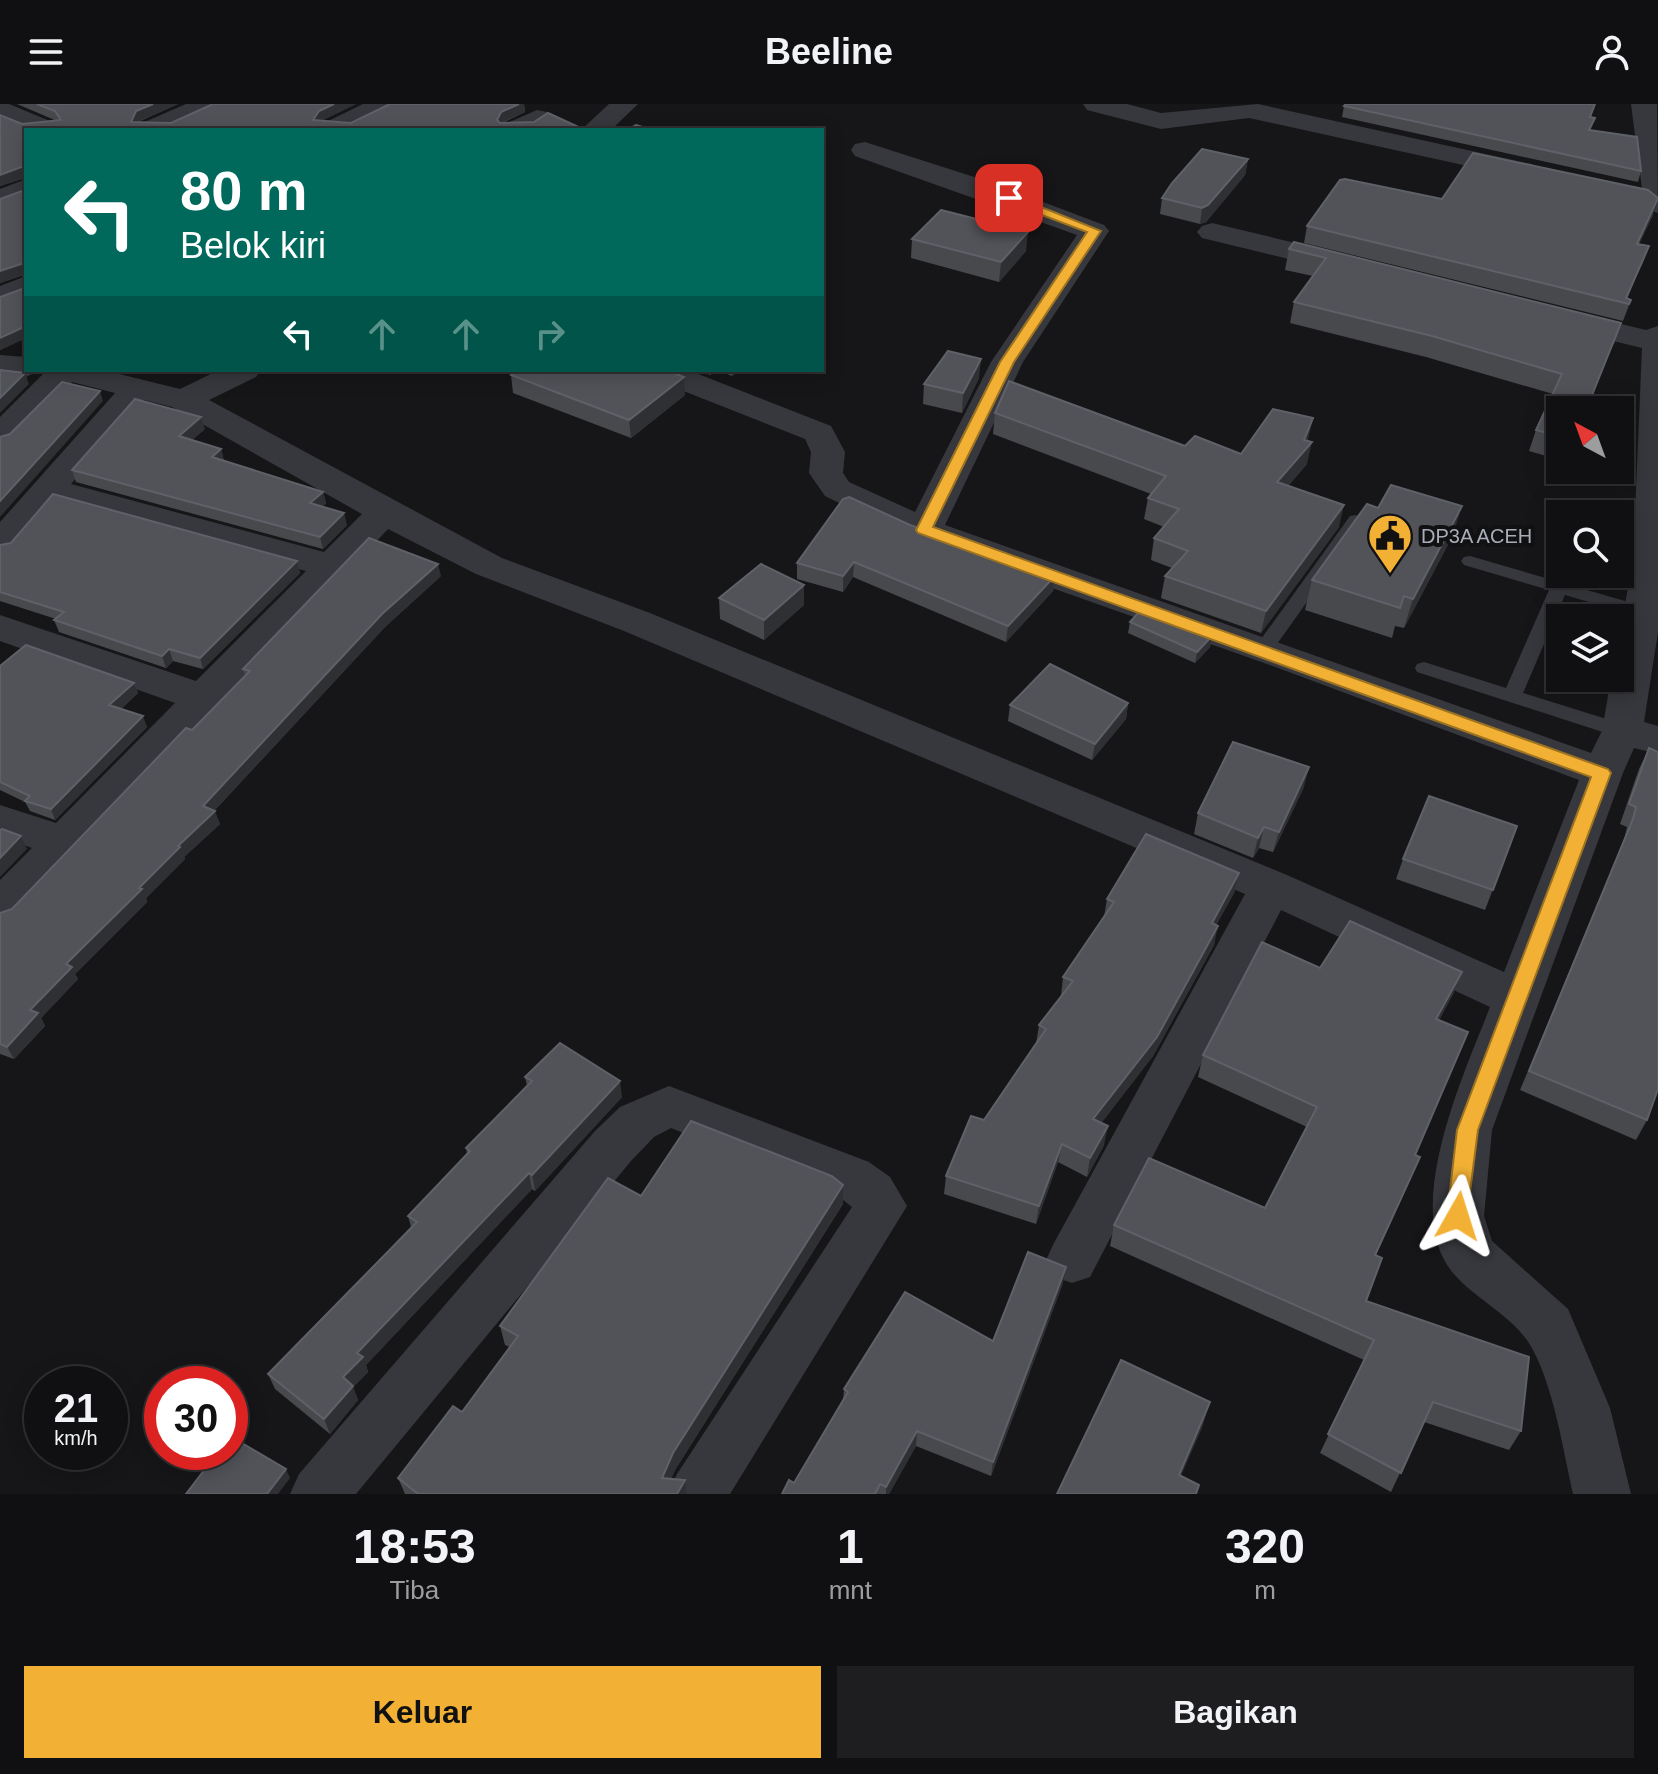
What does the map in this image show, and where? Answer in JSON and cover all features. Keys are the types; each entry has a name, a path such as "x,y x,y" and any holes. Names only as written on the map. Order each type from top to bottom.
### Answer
{"street":[{"path":"154,128 208,104"},
{"path":"336,128 384,104"},
{"path":"597,128 625,104"},
{"path":"1096,104 1161,121 1249,110 1549,175"},
{"path":"1626,192 1657,201 1644,104"},
{"path":"6,109 43,128"},
{"path":"865,150 983,189 1094,231 1007,362 924,530"},
{"path":"0,200 24,189"},
{"path":"1212,232 1372,270"},
{"path":"0,298 24,286"},
{"path":"1537,312 1657,339 1654,562 1643,612 1640,736 1602,773 1516,998 1467,1130 1458,1216 1470,1255 1549,1326 1582,1408 1602,1494"},
{"path":"0,365 24,367"},
{"path":"0,436 62,372"},
{"path":"73,372 139,386 184,400 453,549 547,591 637,622 1271,887 1516,998"},
{"path":"184,400 241,372"},
{"path":"664,372 819,433 828,452 826,473 837,489 924,530 1602,773"},
{"path":"0,544 139,386"},
{"path":"48,489 331,566"},
{"path":"0,908 384,512"},
{"path":"0,627 203,698"},
{"path":"0,820 63,842"},
{"path":"1072,1260 1271,887"},
{"path":"319,1494 613,1146 637,1122 669,1106 851,1177 872,1193 881,1206 697,1494"}],"lane":[{"path":"1263,650 1356,520"},
{"path":"1470,561 1546,584"},
{"path":"1512,696 1559,588 1643,612"},
{"path":"1424,668 1640,736"}],"building":[{"path":"37,104 153,104 136,111 131,122 171,123 213,104 334,104 319,111 313,120 351,123 390,104 519,104 501,112 497,120 500,123 534,122 548,113 581,128 24,128 24,166 0,175 0,115 22,124 61,120 55,111"},
{"path":"1595,104 1590,117 1595,118 1589,130 1637,137 1641,171 1344,106"},
{"path":"1202,149 1248,159 1202,208 1162,198 1172,183"},
{"path":"1473,153 1648,190 1658,198 1637,244 1649,246 1626,298 1631,300 1629,304 1307,226 1340,180 1345,179 1442,199"},
{"path":"24,190 24,263 0,271 0,199"},
{"path":"941,210 1028,232 1001,262 912,239"},
{"path":"1294,242 1621,323 1592,396 1552,396 1562,374 1432,336 1294,302 1326,258 1289,249"},
{"path":"24,288 24,327 0,338 0,297"},
{"path":"948,351 981,359 963,393 924,384"},
{"path":"0,370 25,373 0,398"},
{"path":"515,372 671,372 684,377 629,420 511,375"},
{"path":"1009,381 1185,446 1195,436 1241,454 1273,409 1313,418 1304,440 1312,442 1277,482 1344,505 1266,611 1165,576 1188,551 1154,538 1179,509 1148,498 1166,476 995,413"},
{"path":"62,382 100,391 0,501 0,437 10,434"},
{"path":"135,399 201,417 179,436 221,449 212,457 323,492 310,503 344,513 320,537 72,470"},
{"path":"1546,408 1546,432 1536,430"},
{"path":"1391,485 1462,506 1413,599 1404,596 1400,608 1312,580 1367,504 1378,508"},
{"path":"53,494 297,561 200,658 169,649 162,656 54,620 64,612 0,592 0,545 11,543"},
{"path":"849,497 910,525 1055,576 1008,626 854,562 843,576 797,563 843,499"},
{"path":"369,538 438,564 382,614 203,806 215,811 66,964 72,967 30,1010 38,1013 7,1047 0,1044 0,913 12,909 186,728 192,730 250,671 243,669"},
{"path":"761,564 804,585 764,620 719,598"},
{"path":"1140,611 1212,636 1197,652 1130,622"},
{"path":"26,645 134,683 109,705 143,716 51,809 25,801 30,796 0,782 0,666"},
{"path":"1050,664 1128,703 1095,744 1010,705"},
{"path":"1233,742 1309,767 1279,832 1264,827 1258,838 1198,813"},
{"path":"1649,748 1658,752 1658,1089 1647,1120 1529,1071 1633,819 1636,807 1629,804"},
{"path":"1429,796 1517,826 1493,890 1403,859"},
{"path":"2,829 21,836 0,858 0,831"},
{"path":"1146,834 1239,873 1212,923 1218,926 1157,1037 1093,1119 1108,1126 1090,1158 1062,1144 1039,1206 946,1176 971,1116 984,1120 1046,1029 1039,1025 1073,981 1063,977 1114,902 1107,899"},
{"path":"1350,921 1462,972 1436,1019 1468,1032 1415,1155 1420,1157 1375,1255 1382,1258 1366,1301 1529,1357 1521,1431 1433,1402 1401,1473 1328,1434 1374,1340 1114,1225 1149,1158 1265,1208 1317,1107 1203,1055 1262,942 1320,968"},
{"path":"560,1043 620,1081 357,1353 363,1357 343,1377 353,1386 324,1419 268,1374 417,1222 408,1216 470,1151 466,1148 532,1081 525,1077"},
{"path":"691,1121 832,1176 843,1185 673,1453 662,1478 685,1480 677,1494 418,1494 398,1478 453,1406 462,1412 518,1336 500,1326 608,1178 641,1196"},
{"path":"1028,1252 1066,1267 993,1462 917,1431 886,1487 880,1484 875,1494 782,1494 789,1480 794,1483 848,1392 844,1389 905,1292 993,1341"},
{"path":"1121,1360 1210,1402 1179,1475 1199,1485 1196,1494 1057,1494"},
{"path":"248,1447 286,1469 267,1494 186,1494 204,1470 248,1470"}],"place":[{"name":"DP3A ACEH","path":"1390,575"}],"route":[{"path":"1009,198 1094,231 1007,362 924,530 1281,655 1602,773 1467,1130 1458,1216"}]}
